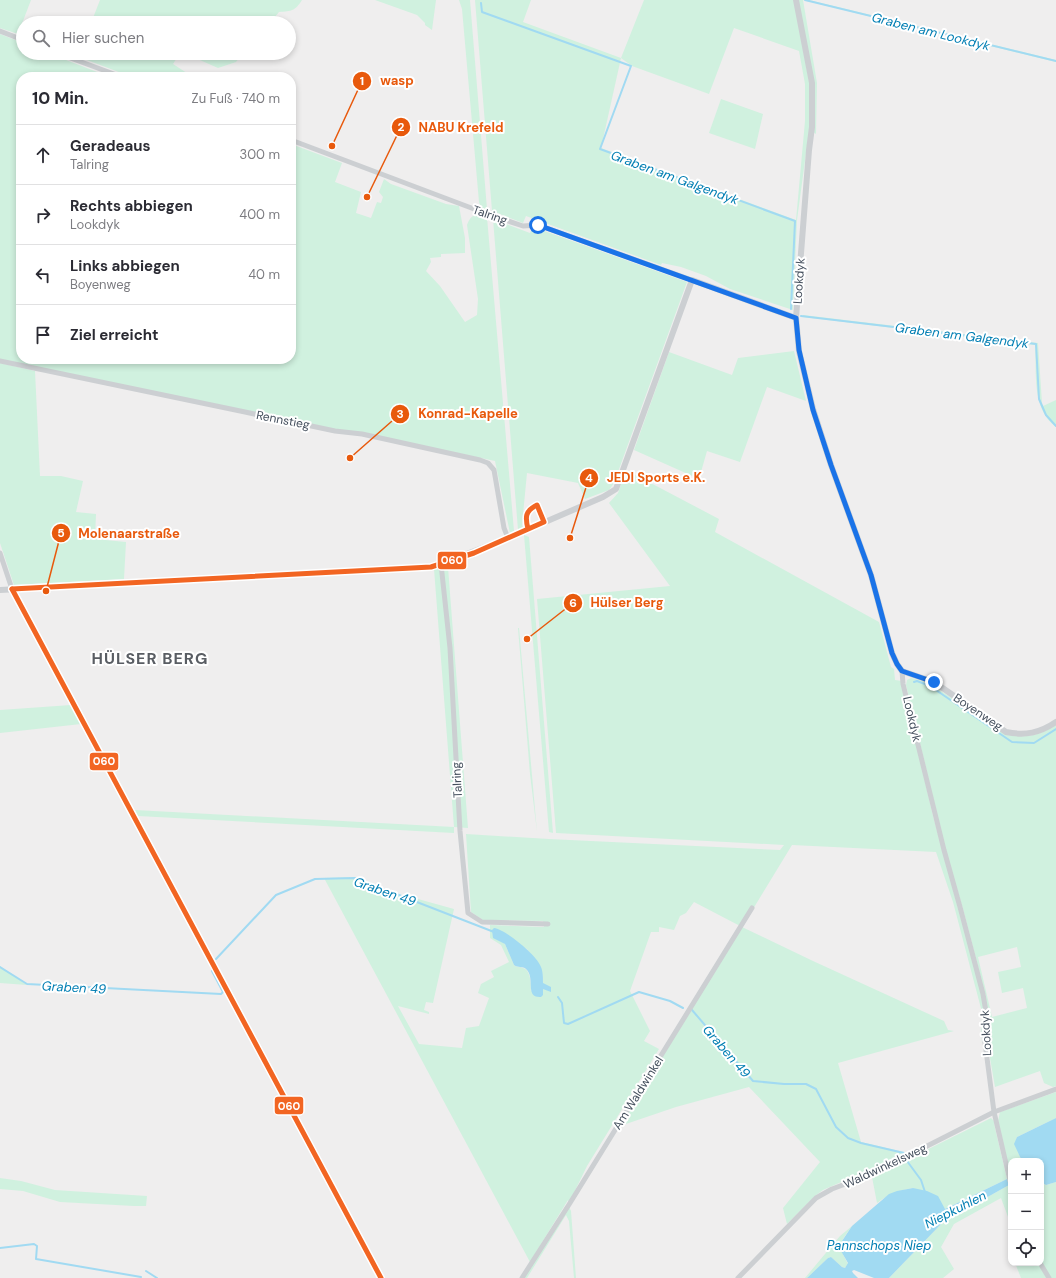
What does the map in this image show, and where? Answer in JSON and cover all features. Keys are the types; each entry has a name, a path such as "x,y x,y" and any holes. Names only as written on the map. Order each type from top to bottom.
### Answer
{"street":[{"name":"Lookdyk","path":"796,0 812,83 812,127 796,318 799,350 813,410 831,465 871,575 892,653 902,671 907,698 944,850 983,994 987,1018 984,1035 994,1112 1008,1174"},
{"path":"0,31 16,37"},
{"path":"77,60 109,72"},
{"name":"Talring","path":"296,142 490,215 523,226 538,225 796,318"},
{"path":"0,590 431,567 508,538 603,497 616,489 692,280"},
{"name":"Rennstieg","path":"0,361 335,431 362,434 480,460 488,463 494,470 504,528 508,538"},
{"path":"0,553 12,589 381,1278"},
{"name":"Talring","path":"441,564 450,648 460,831 468,913 482,922 548,924"},
{"name":"Boyenweg","path":"902,671 934,682 1006,732 1017,734 1033,733 1043,730 1056,722"},
{"name":"Am Waldwinkel","path":"522,1278 752,908"},
{"name":"Waldwinkelsweg","path":"738,1278 816,1198 832,1189 872,1174 994,1112 1056,1089"},
{"path":"1042,1266 1049,1278"}],"green space":[{"path":"0,0 31,0 25,16 16,16 16,33 0,28"},
{"path":"100,0 302,0 293,10 279,12 276,16 94,16"},
{"path":"375,0 436,0 432,30 425,25 425,23 417,15"},
{"path":"459,0 470,0 487,209 481,208 479,202 462,9"},
{"path":"475,0 531,0 523,22 621,58 644,0 794,0 810,87 809,131 797,220 793,310 730,289 706,276 681,267 662,263 661,265 526,216 523,223 492,211","holes":["734,28 799,51 805,84 805,121 796,220 601,148 621,58 632,66 709,94"]},
{"path":"798,0 803,0 817,83 816,134 813,132 815,103 814,86"},
{"path":"803,0 809,0 1056,60 1056,62"},
{"path":"0,34 16,40 16,60 66,60 97,72 16,72 16,363 0,360"},
{"path":"87,60 176,60 173,64 185,72 119,72"},
{"path":"200,60 238,60 236,62 218,68"},
{"path":"721,99 763,114 755,149 709,133"},
{"path":"296,146 342,163 335,182 361,192 356,213 371,218 377,202 381,203 383,197 379,192 384,179 391,184 446,204 459,206 465,238 465,253 441,254 441,257 430,258 431,262 426,271 440,286 465,322 477,315 478,299 467,225 470,219 475,215 487,217 514,531 510,533 495,461 363,433 335,429 19,364 296,364"},
{"path":"493,219 530,233 533,227 687,282 614,483 609,490 585,499 578,483 527,473 522,525 523,528 518,530"},
{"path":"803,315 1038,343 1042,403 1043,406 1056,400 1056,427 1042,410 1039,400 1036,378 1035,345 803,317"},
{"path":"794,351 806,401 767,387 740,462 707,451 699,479 634,450 669,352 732,375 738,358"},
{"path":"0,363 35,371 40,476 61,476 83,481 76,512 96,514 95,539 126,542 124,579 14,585 0,543"},
{"path":"626,470 719,519 715,532 879,622 891,667 894,669 895,680 902,681 933,816 981,992 985,1015 982,1044 981,1024 983,1016 953,902 936,852 792,845 742,927 694,902 686,913 680,916 674,930 659,927 659,932 651,932 630,991 650,1031 644,1041 659,1049 587,1166 569,1203 568,1200 530,1262 324,878 355,877 414,900 418,899 454,909 433,1003 426,1002 424,1010 429,1012 429,1014 398,1006 419,1044 462,1048 466,1028 479,1026 489,998 478,993 481,984 494,977 491,971 509,962 501,945 490,938 490,925 544,927 543,921 483,920 471,912 466,834 780,850 784,845 556,833 537,599 670,586 609,503 618,493","holes":["503,942 527,949 542,973 543,984 531,991 528,972 526,969 514,965"]},
{"path":"524,535 529,537 553,833 549,832"},
{"path":"448,567 468,828 454,827 434,569"},
{"path":"519,628 537,832 530,774"},
{"path":"911,678 927,682 1008,734 1027,736 1039,734 1056,725 1056,1086 1053,1087 1044,1083 1040,1071 995,1087 986,1035 986,997 963,909 946,852 906,685 907,680","holes":["1017,947 1021,967 998,972 1002,993 1023,988 1027,1008 992,1017 978,957"]},
{"path":"71,705 81,724 0,733 0,710"},
{"path":"135,810 454,827 454,833 138,816"},
{"path":"742,927 944,1021 948,1030 954,1031 838,1063 861,1142 904,1152 906,1154 823,1190 787,1224 783,1208 820,1162 749,1087 676,1107 620,1126"},
{"path":"0,966 27,985 0,983"},
{"path":"1056,1092 1056,1118 1017,1137 1015,1144 1021,1158 1008,1158 1008,1164 998,1121 1000,1112"},
{"path":"991,1118 994,1121 1007,1179 945,1209 913,1188 894,1193 877,1203 872,1177"},
{"path":"0,1178 21,1181 55,1190 147,1196 146,1206 60,1202 23,1191 0,1189"},
{"path":"1056,1182 1056,1278 1051,1278 1044,1266 1044,1184 1046,1185"},
{"path":"1008,1186 1008,1217 1001,1198 954,1224 941,1247 954,1269 943,1278 889,1278 943,1222"},
{"path":"569,1207 571,1211 576,1278 574,1278 569,1221 566,1215 527,1278 524,1278"},
{"path":"852,1226 841,1244 842,1252 848,1264 845,1268 831,1257 828,1258 807,1278 805,1278 840,1236"},
{"path":"1016,1266 1040,1266 1047,1278 1021,1278"}],"water":[{"path":"494,928 499,929 520,943 533,955 541,967 543,983 551,987 551,992 543,989 543,995 541,997 533,994 531,991 529,973 525,968 514,965 505,944 493,938 492,930"},
{"path":"1056,1118 1056,1182 1046,1185 1044,1184 1044,1158 1021,1158 1014,1144 1017,1137"},
{"name":"Pannschops Niep","path":"1007,1179 1008,1186 943,1222 889,1278 874,1278 854,1270 852,1271 853,1273 858,1278 807,1278 828,1258 831,1257 845,1268 848,1263 841,1251 842,1241 852,1226 889,1194 913,1188 927,1191 938,1196 945,1209"}],"waterway":[{"name":"Graben am Lookdyk","path":"805,0 1056,61"},
{"name":"Graben am Galgendyk","path":"481,3 482,12 631,66 600,149 795,221 791,309"},
{"name":"Graben am Galgendyk","path":"801,316 1036,344 1039,399 1046,415 1056,426"},
{"path":"914,682 917,681 930,686 1012,742 1034,743 1056,729"},
{"name":"Graben 49","path":"216,959 276,895 315,879 355,878 494,932"},
{"name":"Graben 49","path":"0,967 27,984 221,994 223,992 212,971"},
{"name":"Graben 49","path":"558,997 562,1003 564,1023 568,1024 639,992 670,1001 683,1008"},
{"name":"Graben 49","path":"692,1010 753,1081 784,1084 806,1084 816,1089 836,1127 848,1138 861,1143 904,1153"},
{"name":"Graben 49","path":"907,1161 921,1180 925,1192"},
{"path":"0,1248 34,1244 37,1246 36,1259 141,1277"},
{"path":"146,1271 157,1278"}],"transit line":[{"name":"060","path":"12,589 431,567 474,553 544,522 537,505 528,512 526,518 528,529"},
{"name":"060","path":"12,589 381,1278"}],"place":[{"name":"wasp","path":"332,146"},
{"name":"NABU Krefeld","path":"367,197"},
{"name":"Konrad-Kapelle","path":"350,458"},
{"name":"JEDI Sports e.K.","path":"570,538"},
{"name":"Molenaarstraße","path":"46,591"},
{"name":"Hülser Berg","path":"527,639"}],"district":[{"name":"HÜLSER BERG","path":"150,658"}],"route":[{"path":"538,225 796,318 799,350 813,410 831,465 871,575 892,653 902,671 934,682"}],"water label":[{"name":"Niepkuhlen","path":"955,1209"}]}
